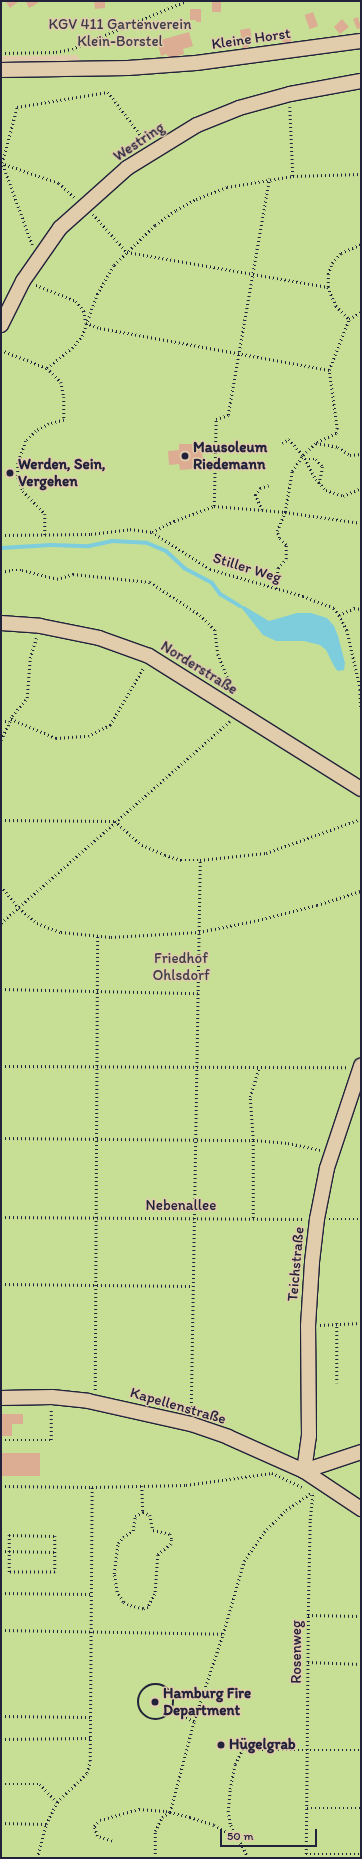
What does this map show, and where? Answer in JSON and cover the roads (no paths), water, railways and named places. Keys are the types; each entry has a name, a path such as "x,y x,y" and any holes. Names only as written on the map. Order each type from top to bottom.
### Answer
{"street":[{"name":"Kleine Horst","path":"1,70 128,68 196,64 361,41"},
{"name":"Westring","path":"1,325 23,281 60,228 127,168 152,151 197,125 240,108 290,94 361,81"},
{"name":"Norderstraße","path":"1,623 40,626 99,638 149,656 361,789"},
{"name":"Teichstraße","path":"304,1471 309,1436 308,1326 312,1262 317,1219 327,1168 361,1066"},
{"name":"Kapellenstraße","path":"1,1398 52,1398 95,1402 191,1424 228,1438 304,1471 361,1509"},
{"path":"304,1471 361,1452"}],"water":[{"path":"240,606 244,606 269,621 297,613 311,613 327,618 334,626 338,636 345,663 344,670 338,671 335,668 326,650 320,645 304,641 276,641 263,635"}],"waterway":[{"path":"1,548 51,545 89,546 112,541 147,543 166,551 184,568 212,583 220,594 240,606"}],"place":[{"name":"Mausoleum Riedemann","path":"185,456"},
{"name":"Werden, Sein, Vergehen","path":"10,473"},
{"name":"Hamburg Fire Department","path":"155,1702"},
{"name":"Hügelgrab","path":"221,1745"}],"park label":[{"name":"KGV 411 Gartenverein Klein-Borstel","path":"120,32"},
{"name":"Friedhof Ohlsdorf","path":"181,966"}]}
